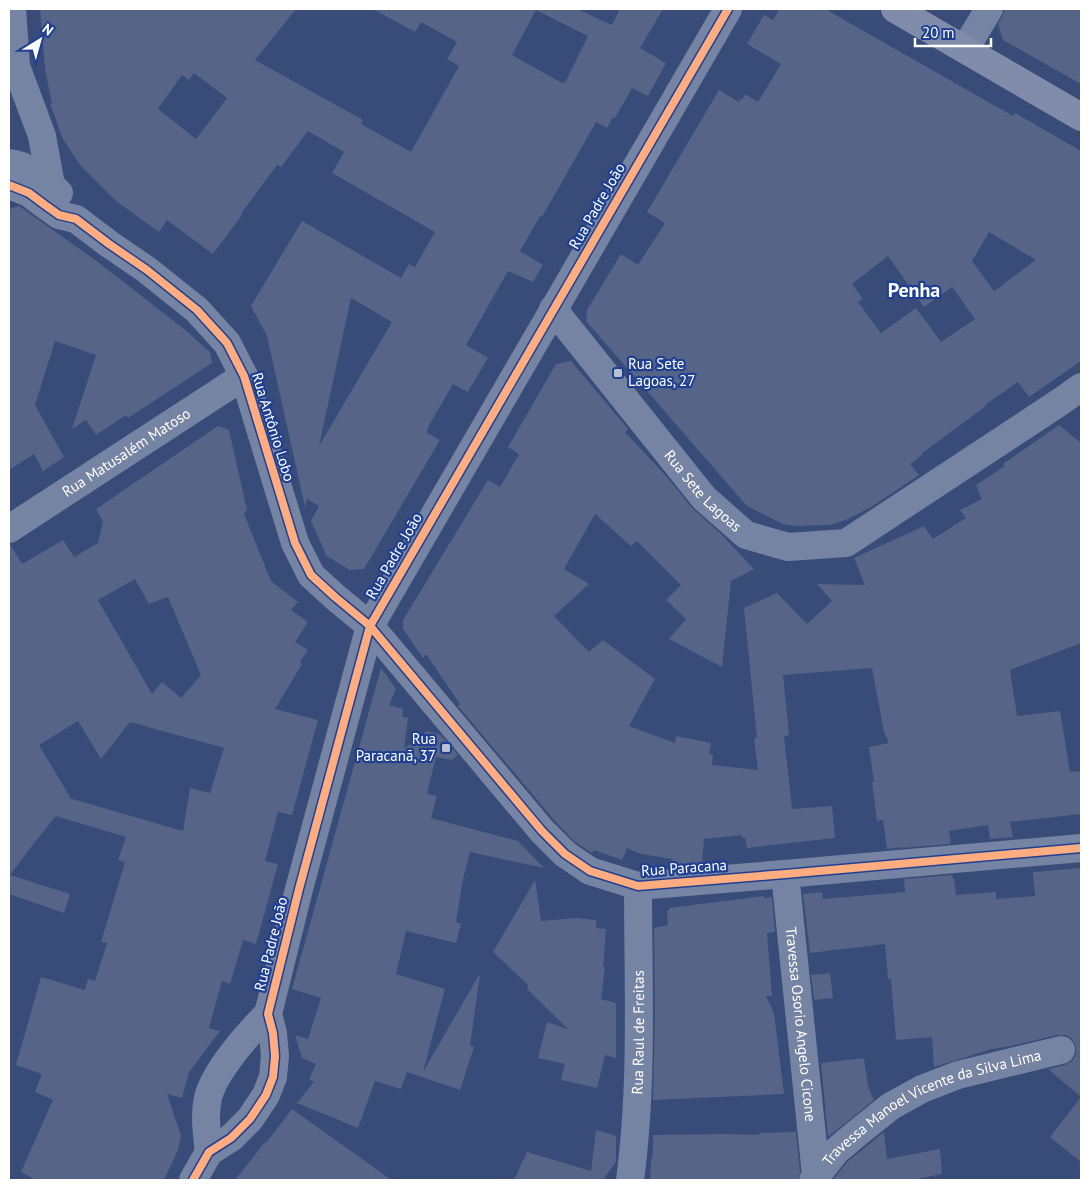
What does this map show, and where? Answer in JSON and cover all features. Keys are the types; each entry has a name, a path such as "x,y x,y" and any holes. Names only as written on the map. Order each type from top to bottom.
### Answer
{"main road":[{"path":"896,9 1081,117"}],"street":[{"path":"9,98 16,66 12,9"},
{"name":"Rua Padre João","path":"193,1180 209,1152 230,1138 250,1119 266,1095 273,1077 275,1056 268,1014 299,889 370,626 728,9"},
{"path":"965,50 989,9"},
{"path":"16,66 42,136 51,185"},
{"path":"9,163 32,171 51,185 67,203 76,219"},
{"path":"9,185 29,193 59,214 76,219"},
{"name":"Rua Antônio Lobo","path":"76,219 147,270 197,310 227,344 244,376 295,543 311,575 370,626"},
{"name":"Rua Sete Lagoas","path":"553,309 704,498 746,534 788,547 846,543 1075,400"},
{"name":"Rua Matusalém Matoso","path":"9,529 244,376"},
{"name":"Rua Paracana","path":"370,626 542,831 565,854 590,871 638,886 1081,848"},
{"name":"Travessa Osorio Angelo Cicone","path":"785,874 814,1178"},
{"name":"Rua Raul de Freitas","path":"630,1180 634,1147 639,1055 638,886"},
{"name":"Rua Padre João","path":"209,1152 206,1123 208,1098 216,1079 251,1030 268,1014"},
{"name":"Travessa Manoel Vicente da Silva Lima","path":"814,1178 836,1151 856,1134 891,1106 922,1089 958,1075 1061,1050"}],"building":[{"path":"40,9 296,9 255,60 363,120 361,124 411,152 459,66 447,59 457,42 421,22 415,32 373,9 577,9 612,25 620,9 663,9 640,48 666,63 648,96 632,88 607,128 596,122 542,217 540,216 520,251 543,265 533,282 508,271 466,345 488,358 468,392 453,384 426,432 440,440 364,569 350,570 325,555 311,521 319,506 307,499 305,507 267,336 251,306 302,221 401,278 409,264 415,267 435,232 332,173 344,152 308,131 281,167 277,165 213,254 167,220 159,232 116,201 80,165 63,139 50,104 52,104 45,69","holes":["536,10 588,36 565,83 512,55","194,73 227,98 196,139 158,109 182,75 189,80","351,298 392,322 319,446"]},
{"path":"780,9 825,9 1013,116 1015,113 1081,151 1081,361 1029,397 1018,382 985,405 910,464 919,475 871,507 848,519 830,525 795,526 783,524 747,506 586,321 587,310 621,254 638,265 665,223 647,212 719,90 739,102 745,94 758,102 781,64 747,44 764,15 773,20","holes":["989,232 1036,260 994,291 972,261","888,256 924,307 952,287 975,319 941,342 916,308 881,333 858,302 863,299 852,284"]},
{"path":"1005,9 1081,9 1081,84 1003,40 998,24"},
{"path":"19,206 98,262 184,329 210,352 212,363 128,418 126,415 96,435 86,420 72,429 96,355 55,341 35,405 64,457 43,471 34,454 9,470 9,209"},
{"path":"571,361 628,429 625,432 667,477 692,508 721,534 754,569 731,581 722,667 669,639 686,619 666,600 681,585 637,541 631,546 595,514 564,569 589,584 554,616 589,652 603,640 655,679 629,726 675,743 676,736 711,743 709,754 713,755 712,765 758,770 754,738 757,738 744,608 777,593 807,624 832,601 817,584 865,585 854,558 924,526 933,539 966,518 960,510 982,499 976,485 1005,466 1003,464 1059,425 1081,443 1081,643 1010,670 1017,716 1060,711 1070,772 1081,771 1081,814 1010,822 1013,837 990,839 988,825 949,831 950,844 887,849 883,820 877,821 869,747 889,743 884,732 872,668 783,675 789,735 784,736 792,809 832,806 835,838 747,848 745,837 742,838 742,835 704,839 702,865 671,868 672,859 641,854 627,848 622,860 594,850 592,853 575,842 554,820 458,706 460,704 426,654 423,658 403,629 403,620 488,480 500,487 519,454 508,447 556,364"},
{"path":"218,426 229,430 247,510 244,514 271,581 298,602 291,610 308,622 295,642 308,650 300,662 302,664 275,709 318,720 292,815 278,812 265,861 278,864 256,944 243,940 230,984 222,981 209,1028 220,1031 189,1072 182,1098 167,1094 181,1136 178,1150 164,1180 36,1180 21,1172 53,1100 35,1092 42,1074 16,1065 41,977 85,990 88,979 95,981 107,943 101,942 125,862 118,860 126,837 56,816 10,875 70,894 64,913 9,894 9,544 22,564 63,540 74,557 98,543 103,522 96,509","holes":["135,579 149,604 168,597 201,675 181,698 162,682 152,694 98,600","78,721 101,759 130,722 224,748 210,793 190,788 183,831 69,798 39,745"]},
{"path":"381,668 396,689 389,705 403,709 402,717 408,718 404,749 427,731 441,735 458,755 452,760 436,757 427,794 437,796 431,818 518,841 544,868 470,852 463,879 456,922 461,924 456,943 406,931 396,974 445,989 423,1072 480,975 470,1045 474,1047 460,1090 407,1072 401,1089 375,1081 358,1128 297,1103 314,1082 309,1079 316,1064 302,1058 295,1035 308,1039 321,998 292,989"},
{"path":"1081,868 1081,1097 1048,1069 1065,1065 1072,1061 1076,1055 1076,1047 1072,1039 1066,1035 1057,1035 992,1049 934,1067 932,1037 896,1040 891,979 888,979 885,944 810,953 803,894 822,892 823,899 905,892 904,879 952,875 956,895 996,892 996,899 1035,896 1033,872"},
{"path":"535,880 541,921 576,918 596,920 596,928 606,929 603,967 605,967 601,999 616,1003 616,1058 605,1055 597,1088 561,1080 565,1064 538,1058 547,1022 568,1029 527,989 528,985 493,952"},
{"path":"764,896 764,898 772,897 775,932 767,933 772,996 766,996 774,1013 784,1094 653,1100 654,928 668,925 667,911 669,911 669,908"},
{"path":"830,973 833,998 814,1000 811,975"},
{"path":"864,1058 868,1087 874,1100 828,1137 821,1063"},
{"path":"1081,1097 1081,1162 1050,1137"},
{"path":"292,1109 391,1180 235,1180"},
{"path":"596,1130 616,1136 616,1162 604,1180 514,1180 527,1152 591,1171"},
{"path":"796,1132 800,1172 798,1180 650,1180 653,1135 759,1135 760,1133"},
{"path":"884,1132 887,1159 940,1149 942,1174 911,1180 833,1180 847,1162"}],"cycle path":[{"path":"193,1180 209,1152 231,1138 250,1119 266,1095 273,1077 275,1056 273,1033 268,1014 299,889 370,626 728,9"},
{"path":"9,185 29,193 59,215 76,219 147,270 197,310 227,343 244,376 295,543 311,575 370,626 542,831 565,854 590,871 638,886 1081,848"}],"place":[{"name":"Rua Sete Lagoas, 27","path":"618,373"},
{"name":"Rua Paracanã, 37","path":"446,748"}],"district":[{"name":"Penha","path":"914,290"}]}
